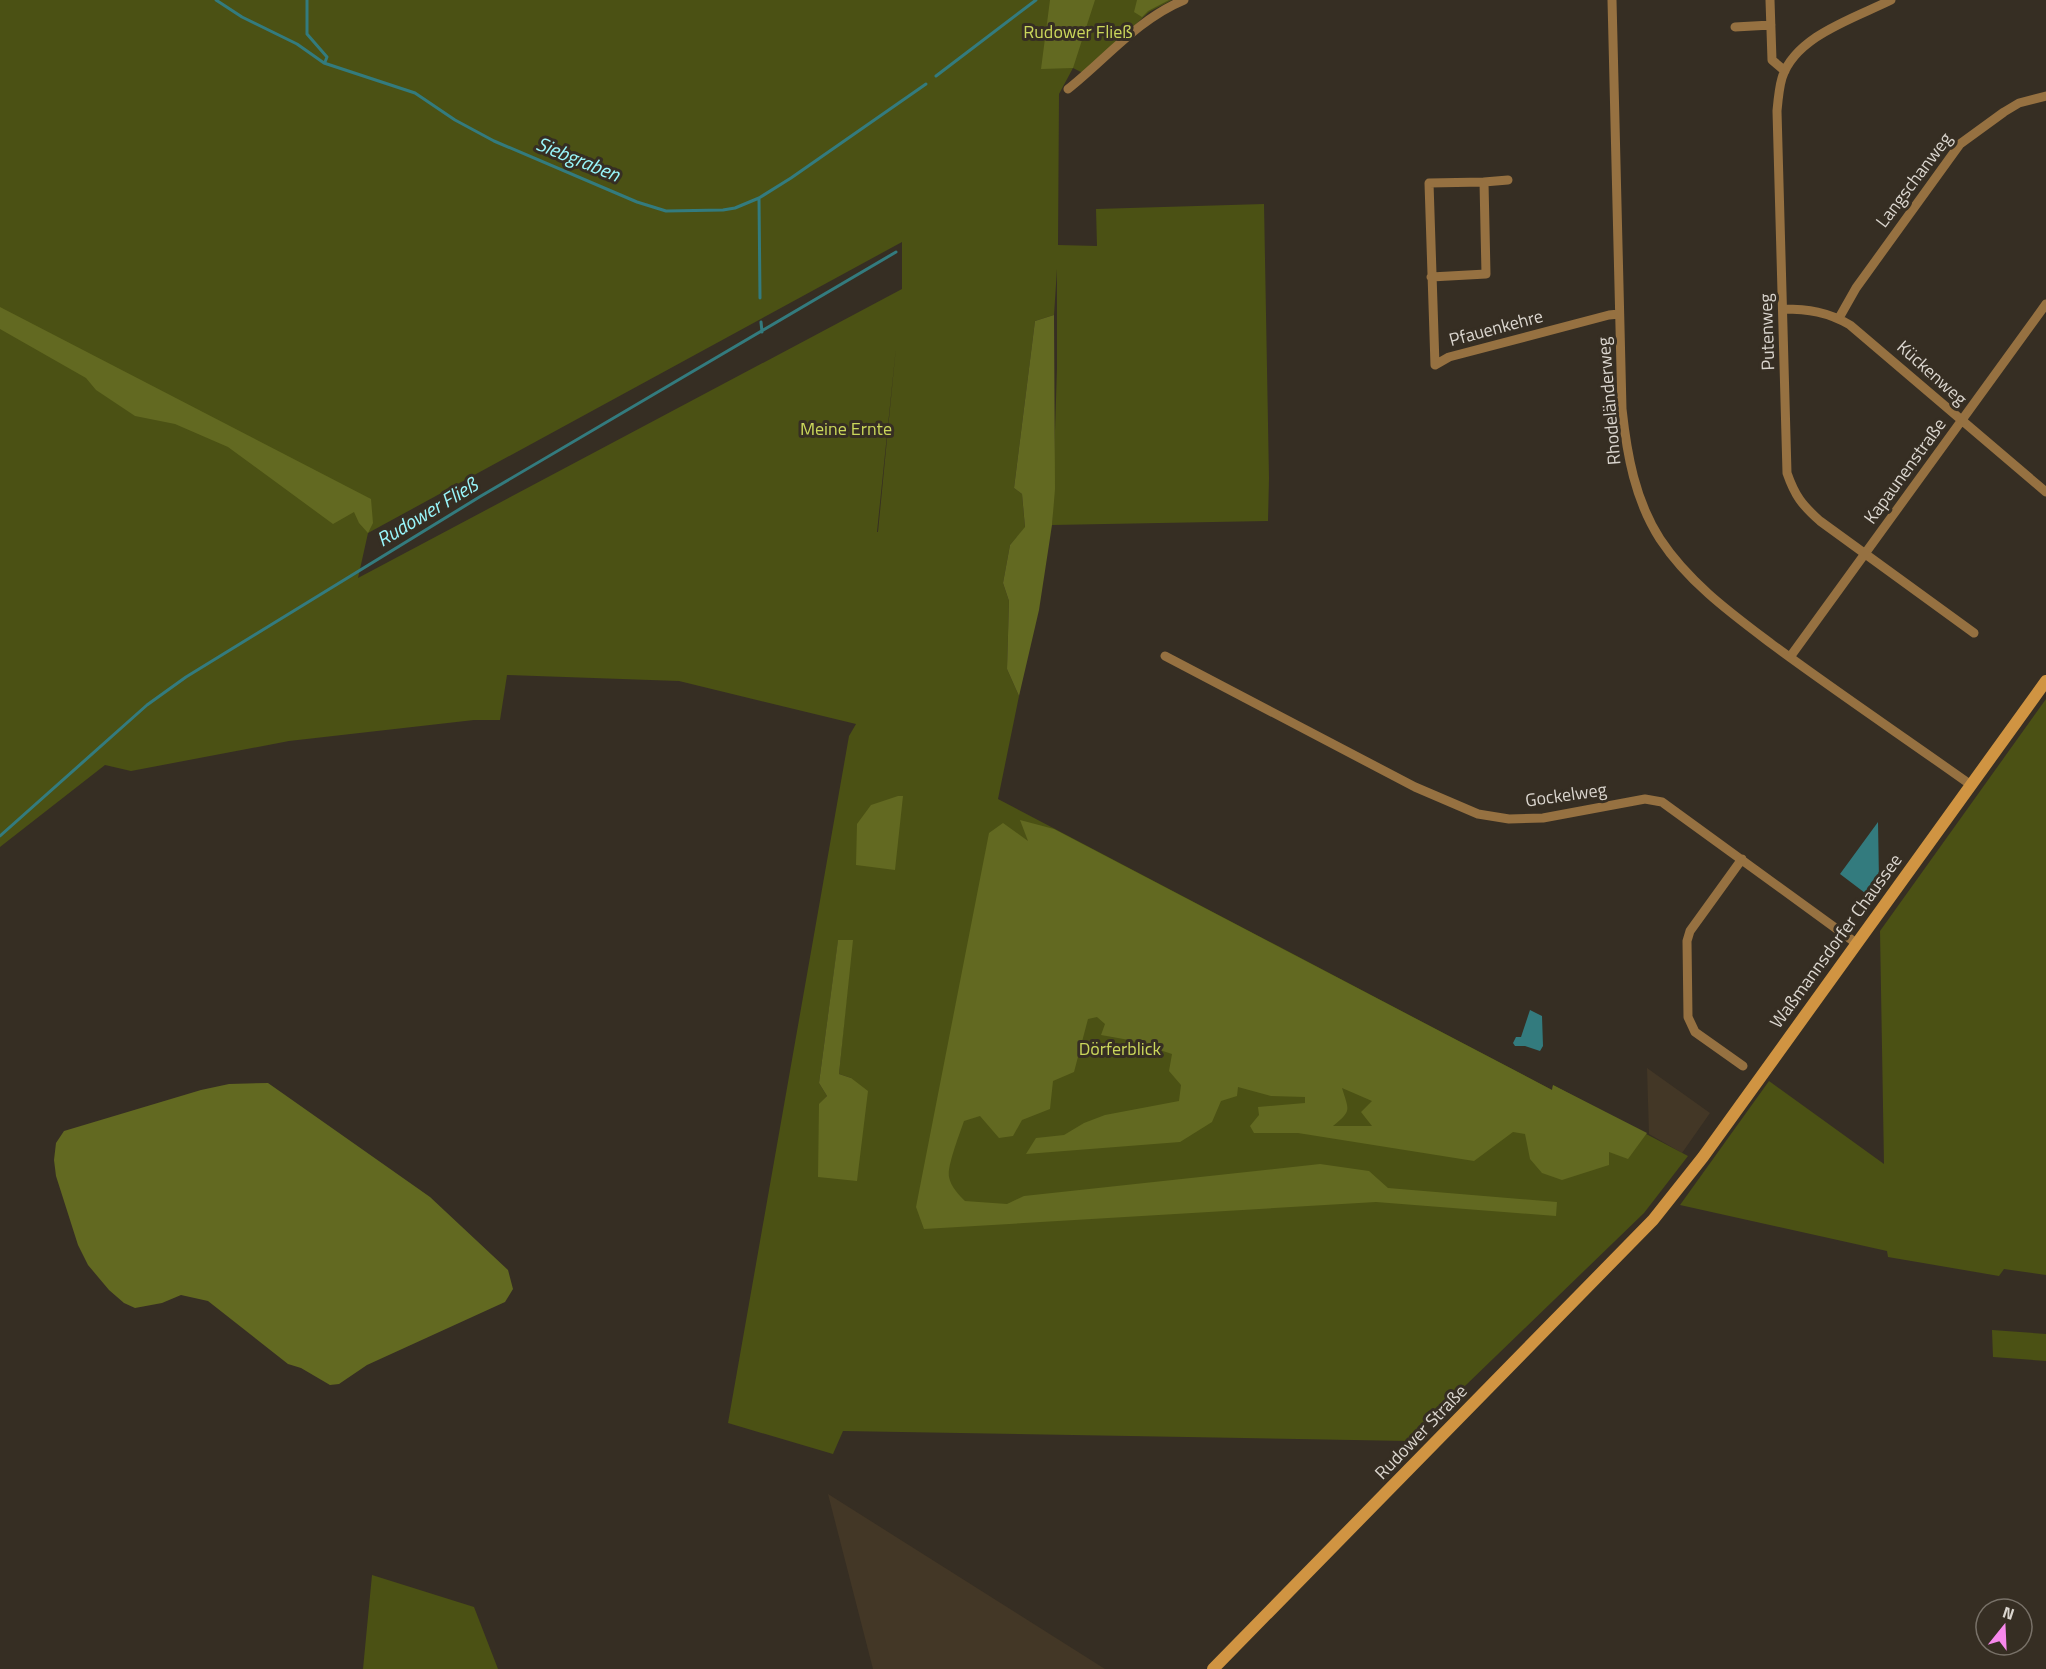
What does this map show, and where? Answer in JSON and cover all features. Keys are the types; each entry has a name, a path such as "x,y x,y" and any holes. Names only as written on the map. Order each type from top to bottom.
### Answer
{"street":[{"path":"1068,89 1136,29 1161,11 1184,0"},
{"name":"Rhodeländerweg","path":"1612,0 1624,431 1632,472 1648,518 1672,556 1723,606 1790,657 1971,785"},
{"path":"1770,0 1772,60 1785,71"},
{"name":"Putenweg","path":"1891,0 1819,35 1796,53 1785,71 1780,87 1778,111 1787,473 1802,506 1974,633"},
{"path":"1735,27 1771,25"},
{"name":"Langschanweg","path":"1839,318 1856,288 1960,144 2002,112 2019,103 2046,96"},
{"path":"1431,277 1486,274 1484,182 1508,180"},
{"name":"Pfauenkehre","path":"1484,182 1429,183 1435,365 1449,357 1619,314"},
{"name":"Kapaunenstraße","path":"1790,657 2046,304"},
{"name":"Kückenweg","path":"1783,309 1816,310 1839,318 1868,338 1961,421 2046,492"},
{"name":"Gockelweg","path":"1165,656 1415,787 1464,810 1495,818 1543,818 1654,799 1669,806 1856,943"},
{"name":"Waßmannsdorfer Chaussee","path":"1653,1220 1703,1157 2046,681"},
{"path":"1742,859 1690,931 1687,941 1688,1017 1691,1026 1695,1032 1743,1066"},
{"name":"Rudower Straße","path":"1213,1669 1653,1220"}],"shaded area":[{"path":"1647,1068 1710,1113 1682,1153 1649,1134"},
{"path":"828,1494 1105,1669 873,1669"}],"green space":[{"name":"Meine Ernte","path":"0,0 1172,0 1149,12 1083,73 1073,68 1059,94 1058,245 1097,246 1096,209 1264,204 1268,521 1052,525 1057,368 1057,269 1054,315 1035,321 1014,488 1022,494 1025,528 1010,545 1003,583 1009,601 1007,669 1019,696 998,799 1552,1090 1553,1085 1688,1156 1644,1213 1408,1441 843,1431 833,1454 728,1423 849,736 856,724 679,681 507,675 500,720 474,720 289,741 131,771 105,765 0,847","holes":["902,242 902,289 358,578 368,533","896,347 878,532 877,532","852,940 839,1074 851,1078 819,1105 827,1096 819,1083 838,941"]},
{"path":"1050,0 1095,0 1073,68 1041,69"},
{"path":"1137,0 1169,0 1148,11 1142,17 1134,12"},
{"path":"0,307 371,499 373,523 368,533 359,523 354,512 333,524 228,447 175,424 135,416 96,390 86,378 0,329"},
{"path":"1054,315 1055,489 1052,525 1039,610 1019,696 1007,669 1009,601 1003,583 1010,545 1025,527 1022,494 1014,488 1035,321"},
{"path":"2046,699 2046,1275 2004,1269 1999,1276 1888,1257 1887,1251 1680,1205 1769,1081 1884,1164 1880,931"},
{"path":"903,796 895,870 856,865 857,824 871,805"},
{"name":"Dörferblick","path":"1020,820 1054,829 1552,1090 1553,1085 1647,1133 1628,1159 1609,1152 1609,1165 1562,1180 1542,1173 1530,1159 1525,1134 1513,1132 1474,1161 1298,1133 1254,1133 1250,1126 1259,1115 1258,1107 1305,1103 1305,1097 1271,1096 1238,1087 1237,1096 1221,1101 1212,1122 1180,1142 1026,1154 1036,1138 1064,1135 1084,1123 1105,1115 1179,1101 1181,1085 1169,1071 1172,1054 1129,1040 1101,1035 1105,1024 1097,1017 1088,1019 1074,1072 1053,1081 1050,1109 1022,1120 1013,1136 999,1138 980,1116 964,1121 954,1149 949,1177 955,1190 965,1201 1007,1204 1024,1196 1320,1164 1369,1171 1388,1188 1557,1202 1556,1216 1376,1202 924,1229 916,1207 989,833 1003,823 1028,841","holes":["1342,1088 1372,1101 1361,1112 1372,1126 1333,1126 1347,1110"]},
{"path":"838,940 853,940 839,1074 851,1078 868,1091 857,1181 818,1177 819,1104 827,1096 819,1083"},
{"path":"268,1083 430,1197 508,1270 513,1289 505,1302 367,1365 339,1384 330,1385 301,1368 288,1364 208,1301 181,1295 162,1303 135,1308 124,1303 109,1290 88,1265 78,1245 56,1176 54,1160 56,1143 64,1131 201,1090 229,1084"},
{"path":"1992,1330 2046,1334 2046,1361 1993,1357"},
{"path":"372,1575 474,1607 498,1669 363,1669"}],"water":[{"path":"1878,822 1879,881 1869,896 1840,874"},
{"path":"1530,1010 1542,1016 1543,1046 1540,1051 1525,1046 1515,1046 1513,1043 1516,1037 1521,1037"}],"waterway":[{"name":"Siebgraben","path":"216,0 242,17 297,44 324,63 415,93 455,120 494,141 637,202 666,211 723,210 735,208 759,198 926,84"},
{"path":"307,0 307,34 327,57 325,62"},
{"name":"Siebgraben","path":"936,76 1036,0"},
{"path":"759,198 760,298"},
{"name":"Rudower Fließ","path":"0,836 147,705 186,677 481,496 896,252"},
{"name":"Rudower Fließ","path":"761,322 762,332"}]}
